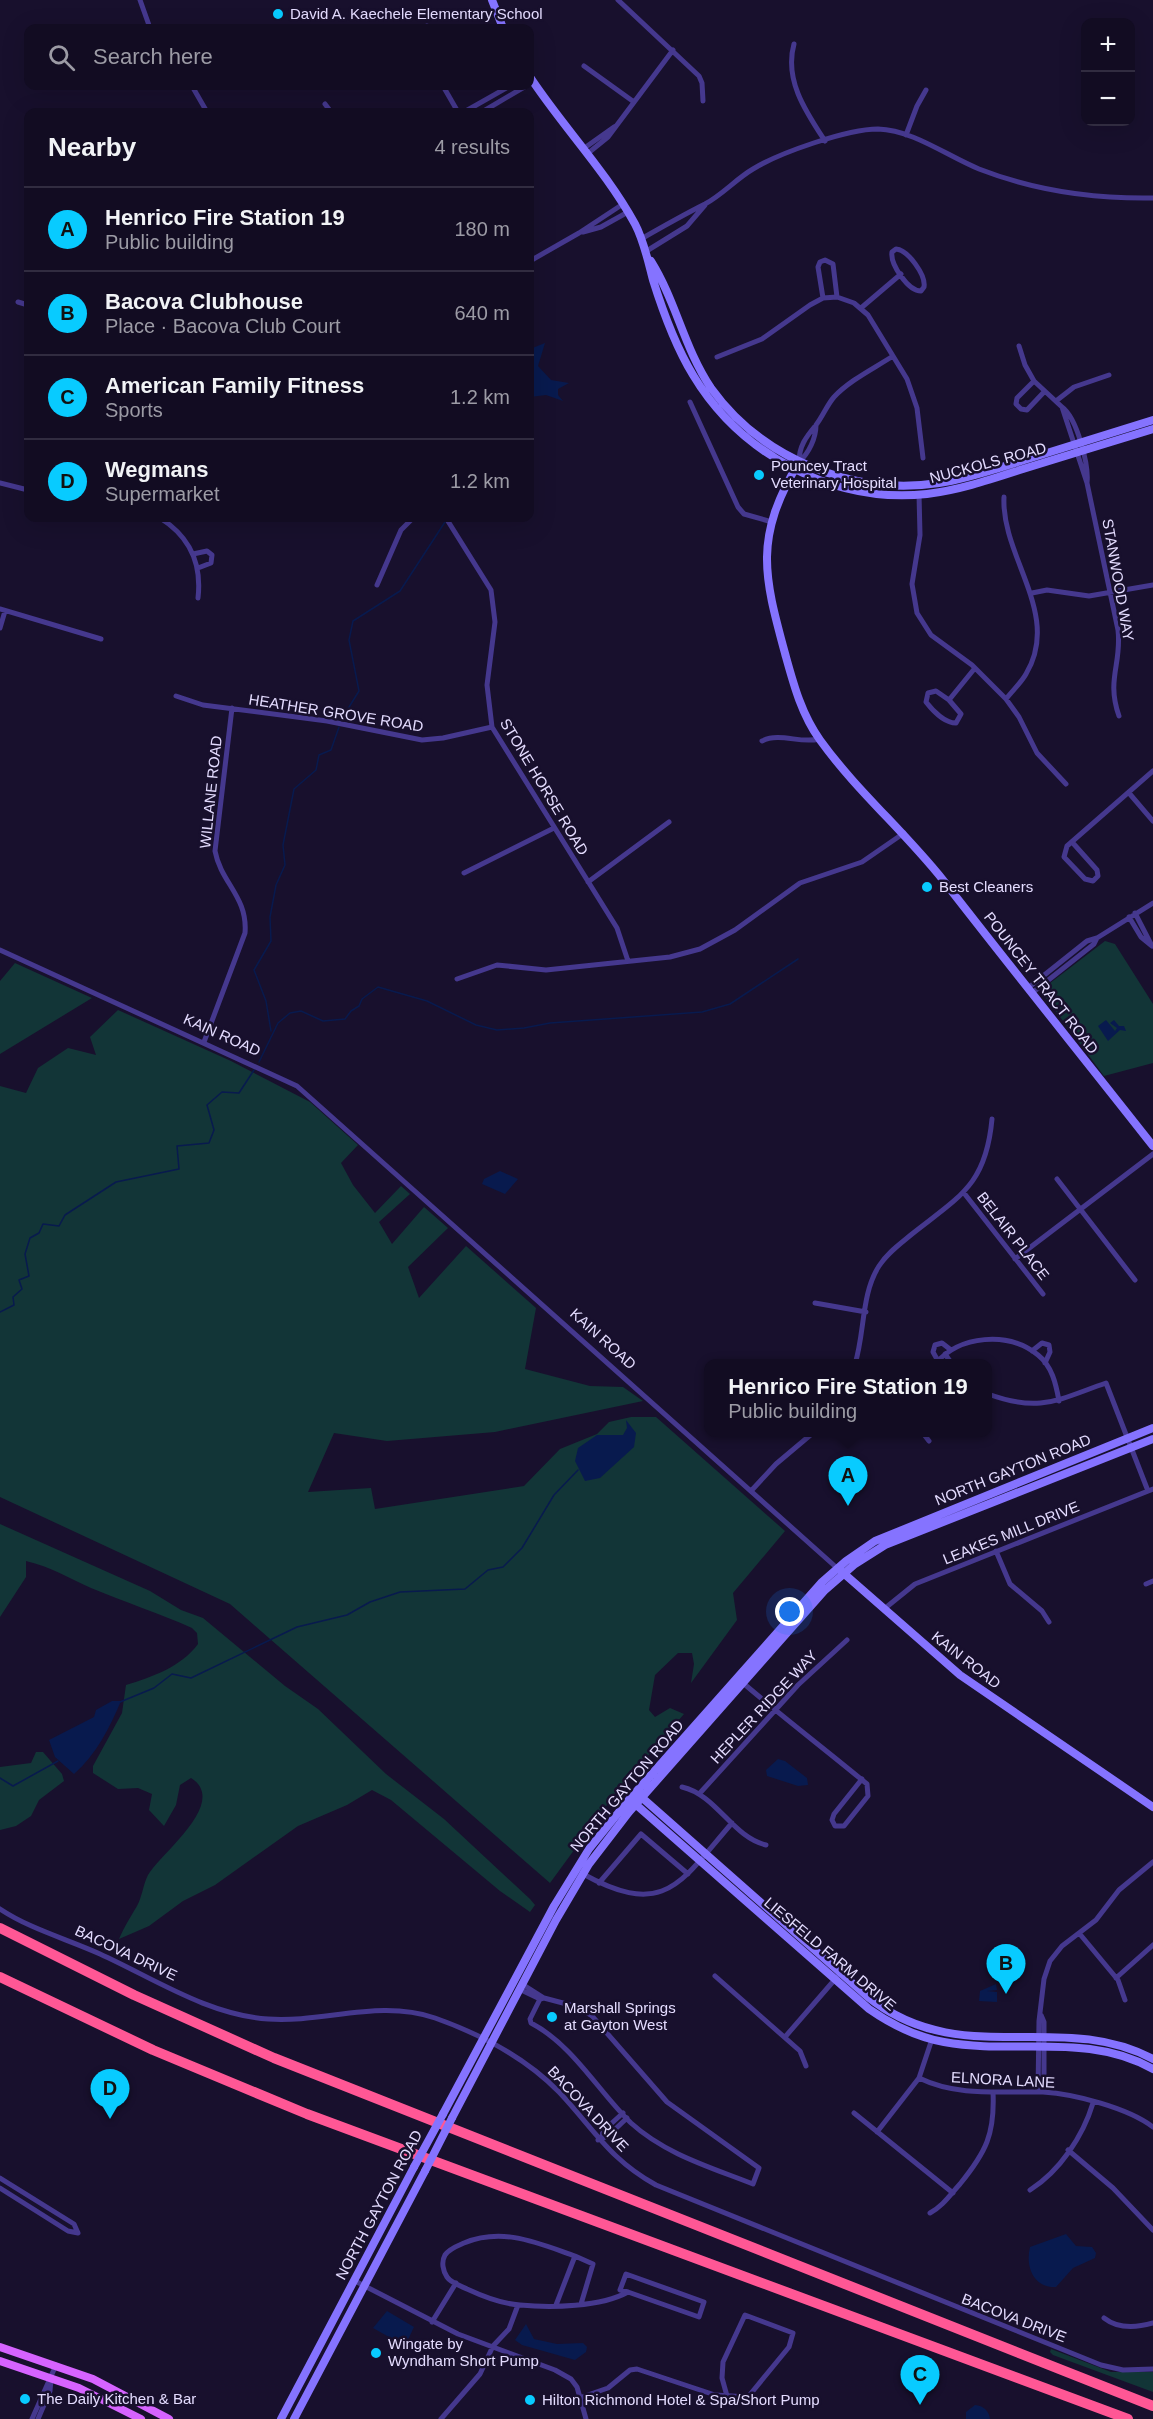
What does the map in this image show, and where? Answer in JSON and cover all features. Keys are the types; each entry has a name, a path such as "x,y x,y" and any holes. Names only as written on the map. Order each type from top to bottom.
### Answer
{"highway":[{"path":"0,1928 134,1995 284,2062 1153,2406"},
{"path":"0,1977 153,2050 298,2111 1128,2419"}],"main road":[{"path":"492,0 501,24"},
{"path":"534,88 585,151 625,208 645,252 663,280 692,354 712,389 745,426 796,466"},
{"name":"NUCKOLS ROAD","path":"796,466 832,484 862,491 919,494 960,488 1153,420"},
{"name":"NUCKOLS ROAD","path":"796,466 857,482 920,485 964,478 1153,429"},
{"name":"POUNCEY TRACT ROAD","path":"796,466 772,522 766,551 767,584 796,692 819,739 836,762 904,833 1153,1146"},
{"name":"NORTH GAYTON ROAD","path":"281,2419 571,1877 599,1836 743,1683 861,1549 890,1534 1153,1428"},
{"name":"NORTH GAYTON ROAD","path":"294,2419 520,1987 583,1874 636,1798 810,1594 841,1570 900,1539 1153,1439"},
{"name":"KAIN ROAD","path":"841,1570 967,1680 1153,1807"},
{"name":"LIESFELD FARM DRIVE","path":"636,1798 838,1976 881,2017 904,2030 932,2039 968,2045 1101,2041 1153,2059"},
{"name":"LIESFELD FARM DRIVE","path":"838,1976 886,2010 929,2030 966,2037 1042,2042 1108,2050 1153,2068"},
{"path":"0,2347 56,2365 105,2385 169,2419"},
{"path":"0,2361 51,2377 141,2419"}],"street":[{"path":"140,0 149,24"},
{"path":"618,0 701,79 703,101"},
{"path":"794,44 791,65 793,82 825,141"},
{"path":"585,151 608,137 673,50"},
{"path":"584,66 634,102"},
{"path":"194,90 205,108"},
{"path":"445,90 456,108"},
{"path":"471,108 503,90"},
{"path":"488,108 516,90"},
{"path":"906,135 926,90"},
{"path":"325,104 328,108"},
{"path":"641,239 689,210 706,203 762,164 825,141 874,129 906,135 977,168 1033,186 1072,193 1153,198"},
{"path":"645,252 687,226 706,203"},
{"path":"534,259 579,233 601,227 625,208"},
{"path":"896,249 906,253 924,279 923,290 912,290 901,274 891,258 896,249"},
{"path":"823,298 818,267 820,262 825,260 831,262 834,268 837,297"},
{"path":"861,308 901,274"},
{"path":"717,357 762,339 823,298 837,297 861,308 907,379 915,400 923,458"},
{"path":"18,302 24,304"},
{"name":"STANWOOD WAY","path":"1020,346 1025,365 1034,381 1068,412 1078,448 1119,637 1112,686 1119,716"},
{"path":"796,466 805,457 816,434 816,424 828,405 842,390 893,356"},
{"path":"1056,401 1074,387 1109,375"},
{"path":"1034,381 1017,398 1016,404 1021,409 1027,410 1044,392"},
{"path":"690,402 738,507 744,514 772,522"},
{"path":"0,483 24,489"},
{"path":"919,494 920,535 912,584 917,613 931,634 975,669 1006,699 1019,717 1037,753 1066,784"},
{"path":"1004,497 1005,520 1012,548 1032,592 1037,626 1034,653 1026,674 1006,699"},
{"path":"165,522 176,530 193,554 198,568 198,597"},
{"path":"377,585 401,530 409,522"},
{"name":"STONE HORSE ROAD","path":"448,522 491,590 495,622 487,685 492,727 617,928 628,961"},
{"path":"193,554 204,551 212,555 211,563 198,568"},
{"path":"1032,592 1047,590 1089,596 1153,585"},
{"path":"0,628 3,610 101,639"},
{"path":"949,700 975,669"},
{"path":"936,691 949,700 961,714 956,723 950,723 944,719 926,702 926,697 928,693 936,691"},
{"name":"HEATHER GROVE ROAD","path":"176,696 191,702 327,721 422,740 449,737 492,727"},
{"name":"WILLANE ROAD","path":"204,1042 245,933 241,902 223,873 215,851 232,708"},
{"path":"762,741 773,736 804,742 819,739"},
{"path":"1072,842 1097,870 1098,876 1093,881 1084,879 1064,857 1064,850 1072,842 1153,771"},
{"path":"1129,793 1153,821"},
{"path":"588,882 669,822"},
{"path":"464,873 554,828"},
{"path":"457,979 497,965 546,970 680,955 711,945 800,883 862,862 904,833"},
{"path":"1030,990 1094,944 1097,938 1153,903"},
{"path":"1135,913 1153,946"},
{"path":"1129,917 1141,937 1153,946"},
{"name":"KAIN ROAD","path":"0,950 279,1076 302,1089 841,1570"},
{"path":"856,1359 872,1281 886,1256 964,1193 982,1168 989,1146 992,1119"},
{"path":"1015,1258 1153,1154"},
{"path":"1057,1179 1135,1280"},
{"name":"BELAIR PLACE","path":"964,1193 1043,1294"},
{"path":"815,1303 866,1312"},
{"path":"940,1359 951,1350 975,1341 993,1339 1009,1341 1032,1351 1045,1363 1053,1376 1059,1401"},
{"path":"936,1359 933,1352 934,1345 942,1342 951,1350"},
{"path":"1032,1351 1042,1343 1049,1346 1050,1352 1045,1363"},
{"path":"945,1354 948,1359"},
{"path":"992,1396 1023,1405 1059,1401 1106,1383 1150,1490"},
{"path":"752,1491 776,1464 808,1437"},
{"path":"926,1437 929,1441"},
{"name":"LEAKES MILL DRIVE","path":"884,1609 915,1584 1150,1490"},
{"path":"996,1551 1010,1584 1042,1611 1049,1623"},
{"path":"1146,1584 1153,1581"},
{"name":"HEPLER RIDGE WAY","path":"700,1793 798,1684 847,1640"},
{"path":"743,1683 862,1779 869,1787 868,1796 844,1826 835,1826 831,1820 834,1814 862,1779"},
{"path":"682,1787 700,1793 754,1842 766,1845"},
{"path":"583,1874 599,1883 632,1895 647,1895 676,1886 732,1823"},
{"path":"599,1883 641,1834 688,1874"},
{"path":"1041,2092 1044,2022 1041,2015 1044,1978 1050,1961 1062,1946 1096,1920 1119,1890 1153,1862"},
{"name":"BACOVA DRIVE","path":"0,1909 194,1998 237,2014 290,2019 365,2010 408,2012 435,2018 483,2039 526,2063 542,2075 637,2175 681,2197 1101,2365 1123,2370 1153,2369"},
{"path":"1079,1933 1116,1978 1122,1987 1125,2000"},
{"path":"1116,1978 1153,1945"},
{"path":"715,1976 800,2051 806,2066"},
{"path":"785,2037 838,1976"},
{"path":"520,1987 542,1999 578,2007 592,2016 667,2102 759,2168 753,2184 668,2150 625,2116 553,2038 531,2023 530,2019 542,1999"},
{"path":"877,2132 919,2078 932,2039"},
{"name":"ELNORA LANE","path":"919,2078 953,2091 1041,2092 1093,2103 1141,2118 1153,2127"},
{"path":"930,2213 942,2206 953,2193 986,2146 993,2124 993,2092"},
{"path":"1030,2190 1045,2179 1068,2150 1086,2125 1093,2103"},
{"path":"854,2113 953,2193"},
{"path":"600,2138 608,2136 625,2116"},
{"path":"1068,2150 1113,2188 1153,2230"},
{"path":"0,2178 74,2224 78,2233 68,2230 0,2188"},
{"path":"581,2304 593,2264 575,2256 518,2237 480,2239 456,2246 444,2257 442,2264 447,2277 456,2283 518,2305 581,2304 614,2300 628,2292 699,2317 704,2302 626,2274 620,2290 628,2292"},
{"path":"556,2305 575,2256"},
{"path":"355,2281 432,2322 555,2370 571,2379 582,2397 586,2419"},
{"path":"432,2322 456,2283"},
{"path":"441,2419 480,2374 493,2346 509,2329 518,2305"},
{"path":"582,2397 608,2388 630,2370 637,2369 704,2392 727,2396 748,2397 753,2394 789,2347 793,2333 745,2315 723,2362 722,2378 727,2396"},
{"path":"1104,2318 1128,2327 1153,2323"},
{"path":"32,2419 56,2365"},
{"path":"38,2419 50,2391 51,2377"}],"green space":[{"path":"1105,941 1115,944 1153,1004 1153,1063 1104,1076 1043,994 1045,987"},
{"path":"15,963 92,998 0,1054 0,981"},
{"path":"118,1010 231,1061 310,1102 358,1145 341,1163 353,1185 375,1213 401,1186 410,1194 379,1222 392,1244 424,1207 448,1228 408,1267 419,1298 466,1246 536,1308 525,1369 590,1386 623,1387 643,1401 495,1432 387,1441 334,1433 308,1492 371,1488 375,1509 524,1486 560,1449 597,1434 609,1422 631,1417 656,1417 785,1531 733,1593 737,1620 691,1683 694,1664 692,1653 678,1653 655,1675 649,1710 655,1717 670,1708 684,1714 615,1794 550,1883 230,1604 0,1497 0,1086 26,1093 38,1068 68,1048 96,1055 90,1037"},
{"path":"0,1524 150,1591 181,1610 203,1618 285,1686 318,1709 386,1774 444,1819 530,1899 535,1905 530,1912 500,1891 391,1800 372,1790 347,1805 298,1826 215,1885 183,1901 149,1926 119,1939 139,1902 148,1875 178,1841 198,1813 202,1800 201,1788 191,1778 180,1785 176,1805 164,1826 149,1810 152,1794 138,1788 118,1789 93,1773 93,1766 122,1713 126,1685 156,1675 175,1665 198,1644 197,1633 192,1628 26,1561 26,1577 0,1617"},
{"path":"36,1752 43,1752 62,1774 64,1781 39,1800 31,1816 16,1826 0,1830 0,1767 31,1763"},
{"path":"1051,2349 1111,2372 1153,2372 1153,2392 1053,2355 1050,2352"}],"water":[{"path":"545,343 538,366 551,380 569,383 558,389 558,395 563,401 546,395 534,396 534,347"},
{"path":"1106,1020 1115,1031 1117,1028 1110,1023 1114,1020 1119,1026 1124,1026 1126,1031 1120,1030 1108,1041 1098,1026"},
{"path":"500,1171 518,1179 505,1194 482,1184 484,1179"},
{"path":"626,1420 636,1433 634,1447 600,1478 585,1481 575,1461 578,1448 597,1435 623,1435 627,1428"},
{"path":"112,1701 121,1701 107,1731 96,1749 74,1774 55,1757 49,1740 94,1717 96,1710"},
{"path":"778,1759 785,1761 807,1778 808,1785 798,1786 767,1776 766,1770"},
{"path":"996,1984 997,1990 987,1991 997,1992 997,2002 979,2001 980,1991"},
{"path":"1066,2234 1076,2246 1092,2247 1096,2253 1095,2258 1073,2268 1056,2287 1042,2284 1030,2269 1030,2247"},
{"path":"387,2311 414,2327 405,2346 373,2328"},
{"path":"526,2324 534,2339 557,2344 583,2343 587,2347 586,2352 575,2360 522,2345 515,2340"},
{"path":"975,2405 985,2409 990,2419 966,2419 966,2412"}],"waterway":[{"path":"341,720 359,691 349,640 353,621 400,591 445,522"},
{"path":"271,1031 266,1001 254,970 271,941 270,917 276,885 285,865 283,845 294,789 316,770 319,755 331,750 339,727"},
{"path":"259,1062 278,1023 290,1013 301,1011 323,1021 345,1019 359,1006 362,999 378,987 427,1001 476,1025 497,1030 550,1023 702,1012 730,1004 798,959"},
{"path":"0,1312 14,1305 13,1297 22,1289 19,1280 29,1276 25,1254 30,1238 39,1233 43,1224 59,1226 65,1215 116,1182 179,1169 177,1146 209,1143 214,1130 207,1105 222,1092 239,1093 254,1070"},
{"path":"120,1702 154,1688 172,1674 191,1678 297,1627 347,1615 370,1602 400,1592 465,1589 488,1570 503,1567 522,1548 554,1495 578,1470"},
{"path":"0,1778 13,1786 58,1761"}],"place":[{"name":"David A. Kaechele Elementary School","path":"278,14"},
{"name":"Pouncey Tract Veterinary Hospital","path":"759,475"},
{"name":"Best Cleaners","path":"927,887"},
{"name":"Henrico Fire Station 19","path":"848,1506"},
{"name":"Bacova Clubhouse","path":"1006,1994"},
{"name":"Marshall Springs at Gayton West","path":"552,2017"},
{"name":"Wegmans","path":"110,2119"},
{"name":"Wingate by Wyndham Short Pump","path":"376,2353"},
{"name":"The Daily Kitchen & Bar","path":"25,2399"},
{"name":"Hilton Richmond Hotel & Spa/Short Pump","path":"530,2400"},
{"name":"American Family Fitness","path":"920,2405"}]}
